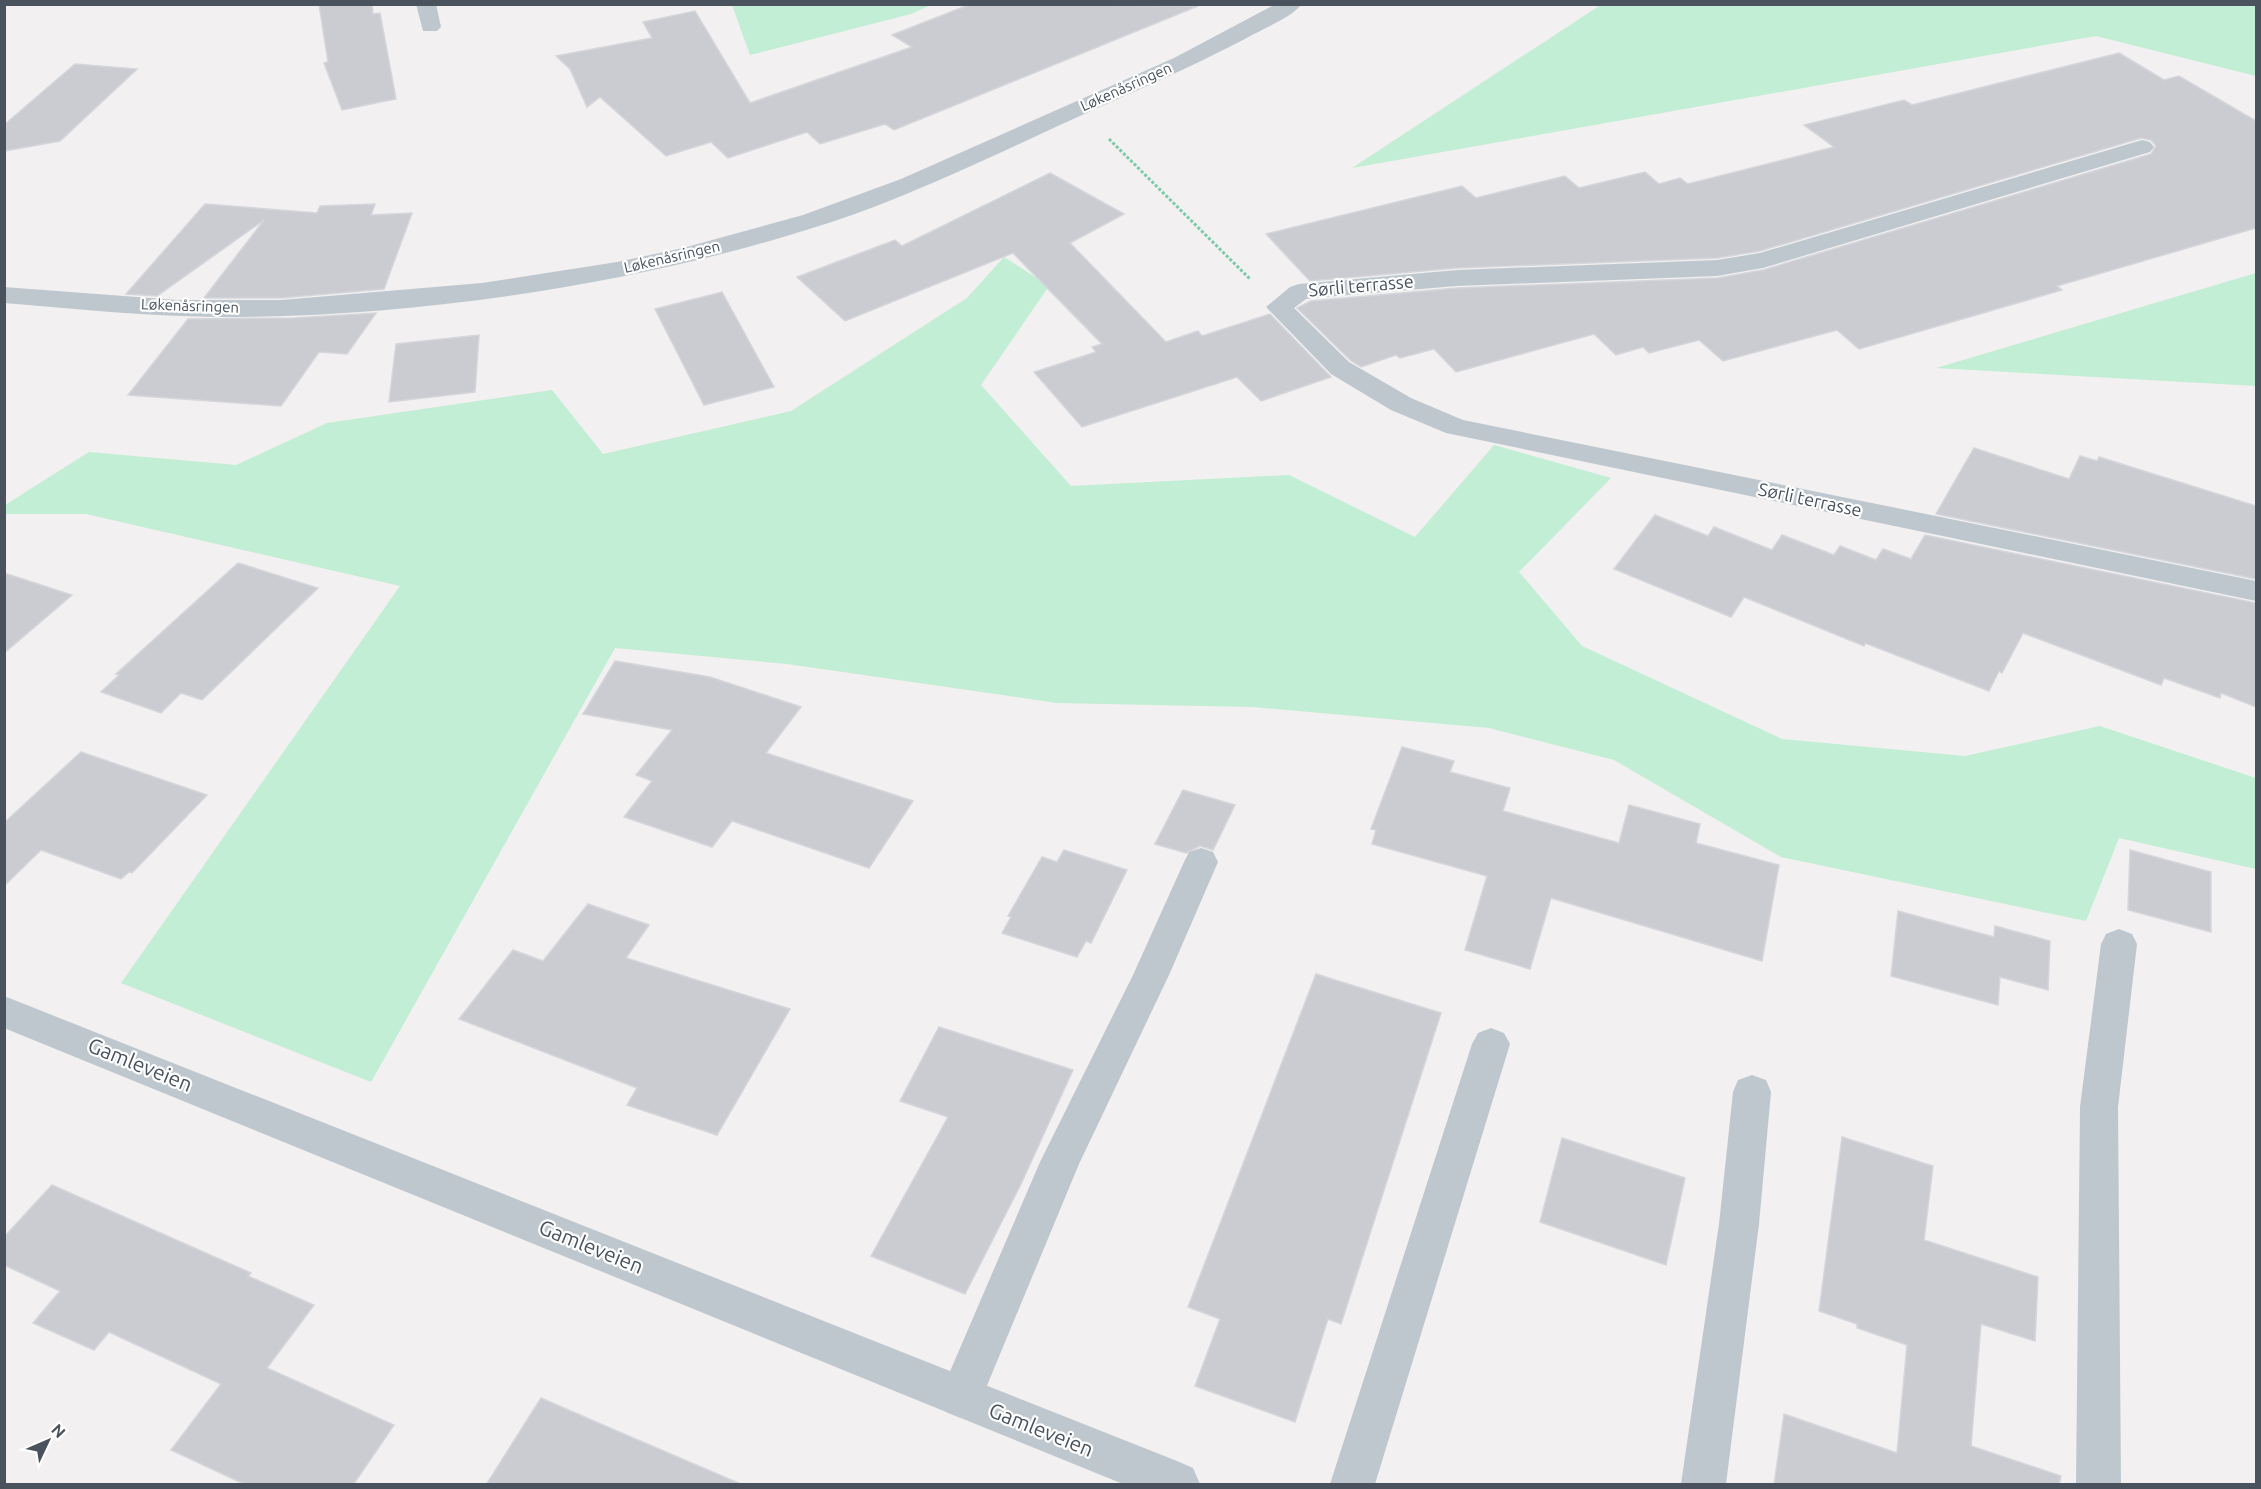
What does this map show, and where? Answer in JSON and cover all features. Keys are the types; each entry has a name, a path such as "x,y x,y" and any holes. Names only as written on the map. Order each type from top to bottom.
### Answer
{"street":[{"path":"426,4 430,27"},
{"name":"Løkenåsringen","path":"4,295 159,306 279,308 521,284 626,268 730,244 813,220 943,169 1192,57 1292,4"},
{"name":"Sørli terrasse","path":"2142,147 1763,260 1717,268 1457,278 1336,288 1299,292 1279,307 1340,368 1401,404 1456,427 2256,591"},
{"path":"961,1397 1060,1162 1151,975 1201,862"},
{"path":"2098,1485 2099,1107 2119,944"},
{"name":"Gamleveien","path":"4,1011 1177,1485"},
{"path":"1352,1485 1491,1044"},
{"path":"1703,1485 1739,1224 1752,1092"}],"path":[{"path":"1078,109 1279,307"}],"green space":[{"path":"732,4 931,5 911,14 750,55"},
{"path":"1602,4 2256,5 2256,76 2096,36 1352,168"},
{"path":"1004,257 1049,286 981,385 1071,486 1289,475 1415,537 1494,445 1611,478 1519,572 1582,646 1782,739 1965,756 2100,726 2256,778 2256,869 2119,838 2086,921 1781,857 1614,760 1489,728 1252,707 1057,703 787,664 615,648 371,1082 121,983 400,586 86,514 5,514 5,505 89,452 236,465 327,423 552,390 603,454 791,411 967,298"},
{"path":"2256,273 2256,386 1936,368"}],"building":[{"path":"319,4 372,4 373,14 380,13 396,99 342,110 324,63 328,62"},
{"path":"971,4 1198,6 894,130 885,124 820,144 807,132 728,158 711,142 666,156 600,97 587,107 570,69 556,56 652,38 643,22 695,11 750,103 912,47 892,35"},
{"path":"2119,53 2164,80 2179,76 2256,121 2256,228 2057,286 2062,290 1859,349 1837,330 1723,361 1699,340 1649,353 1643,347 1616,355 1594,334 1456,372 1434,349 1400,358 1396,355 1361,367 1350,360 1297,308 1311,301 1457,288 1717,278 1763,270 2151,154 2156,146 2151,140 2141,138 1760,251 1717,258 1457,268 1310,281 1266,234 1462,186 1476,198 1565,176 1579,188 1645,172 1659,184 1680,178 1688,184 1834,147 1804,125 1904,100 1912,105"},
{"path":"75,64 137,69 60,141 4,151 4,125"},
{"path":"1050,173 1124,214 1070,243 1166,342 1198,331 1202,336 1270,314 1331,377 1261,401 1237,377 1082,427 1034,372 1096,352 1092,347 1102,344 1013,253 845,321 797,277 895,240 902,246"},
{"path":"205,204 317,213 320,206 375,204 371,215 412,213 384,289 281,298 204,298 264,220 157,296 126,294"},
{"path":"722,292 774,387 704,405 655,309"},
{"path":"376,313 347,354 319,352 281,406 128,395 188,319 293,318"},
{"path":"479,335 475,392 389,402 396,344"},
{"path":"1974,448 2069,479 2080,456 2097,461 2099,457 2256,506 2256,579 1936,514"},
{"path":"1655,515 1708,536 1714,527 1772,550 1782,535 1834,555 1840,546 1876,560 1883,549 1911,559 1925,535 2256,603 2256,707 2221,693 2220,698 2164,678 2161,685 2023,633 2002,673 1999,671 1989,691 1865,643 1864,646 1744,597 1731,617 1614,569"},
{"path":"238,563 318,588 202,700 181,693 161,713 101,692 119,675 116,674"},
{"path":"4,573 72,595 4,653"},
{"path":"615,661 710,677 801,707 766,753 913,801 869,868 732,821 712,847 624,817 652,781 636,775 672,730 583,714"},
{"path":"1402,747 1454,761 1450,772 1510,788 1503,811 1619,843 1629,805 1700,824 1696,843 1779,865 1762,961 1551,898 1530,969 1465,950 1487,876 1372,844 1376,830 1371,829"},
{"path":"81,752 207,795 132,873 129,872 121,879 41,850 4,886 4,823"},
{"path":"1183,790 1235,805 1213,850 1200,846 1186,853 1155,844"},
{"path":"1064,850 1127,870 1091,943 1086,941 1077,957 1002,933 1011,917 1008,916 1042,857 1057,862"},
{"path":"2130,850 2211,872 2211,932 2128,910"},
{"path":"588,904 649,925 626,958 790,1009 717,1135 627,1105 637,1088 459,1019 513,950 543,961"},
{"path":"1898,911 1994,937 1995,926 2050,941 2048,990 2000,977 1998,1005 1891,976"},
{"path":"1316,974 1441,1013 1341,1324 1328,1319 1295,1422 1195,1386 1220,1319 1188,1307"},
{"path":"939,1027 1073,1070 1022,1182 965,1294 871,1256 948,1117 900,1101"},
{"path":"1842,1137 1933,1166 1924,1240 2038,1277 2035,1341 1981,1324 1971,1446 2061,1476 2059,1485 1774,1485 1784,1414 1897,1453 1907,1345 1857,1328 1857,1324 1819,1311"},
{"path":"1562,1138 1685,1178 1666,1265 1540,1222"},
{"path":"52,1185 251,1273 248,1276 314,1305 267,1368 394,1425 353,1485 246,1485 171,1450 221,1384 109,1332 94,1350 33,1323 60,1291 4,1265 4,1237"},
{"path":"541,1398 603,1425 743,1485 486,1485"}]}
